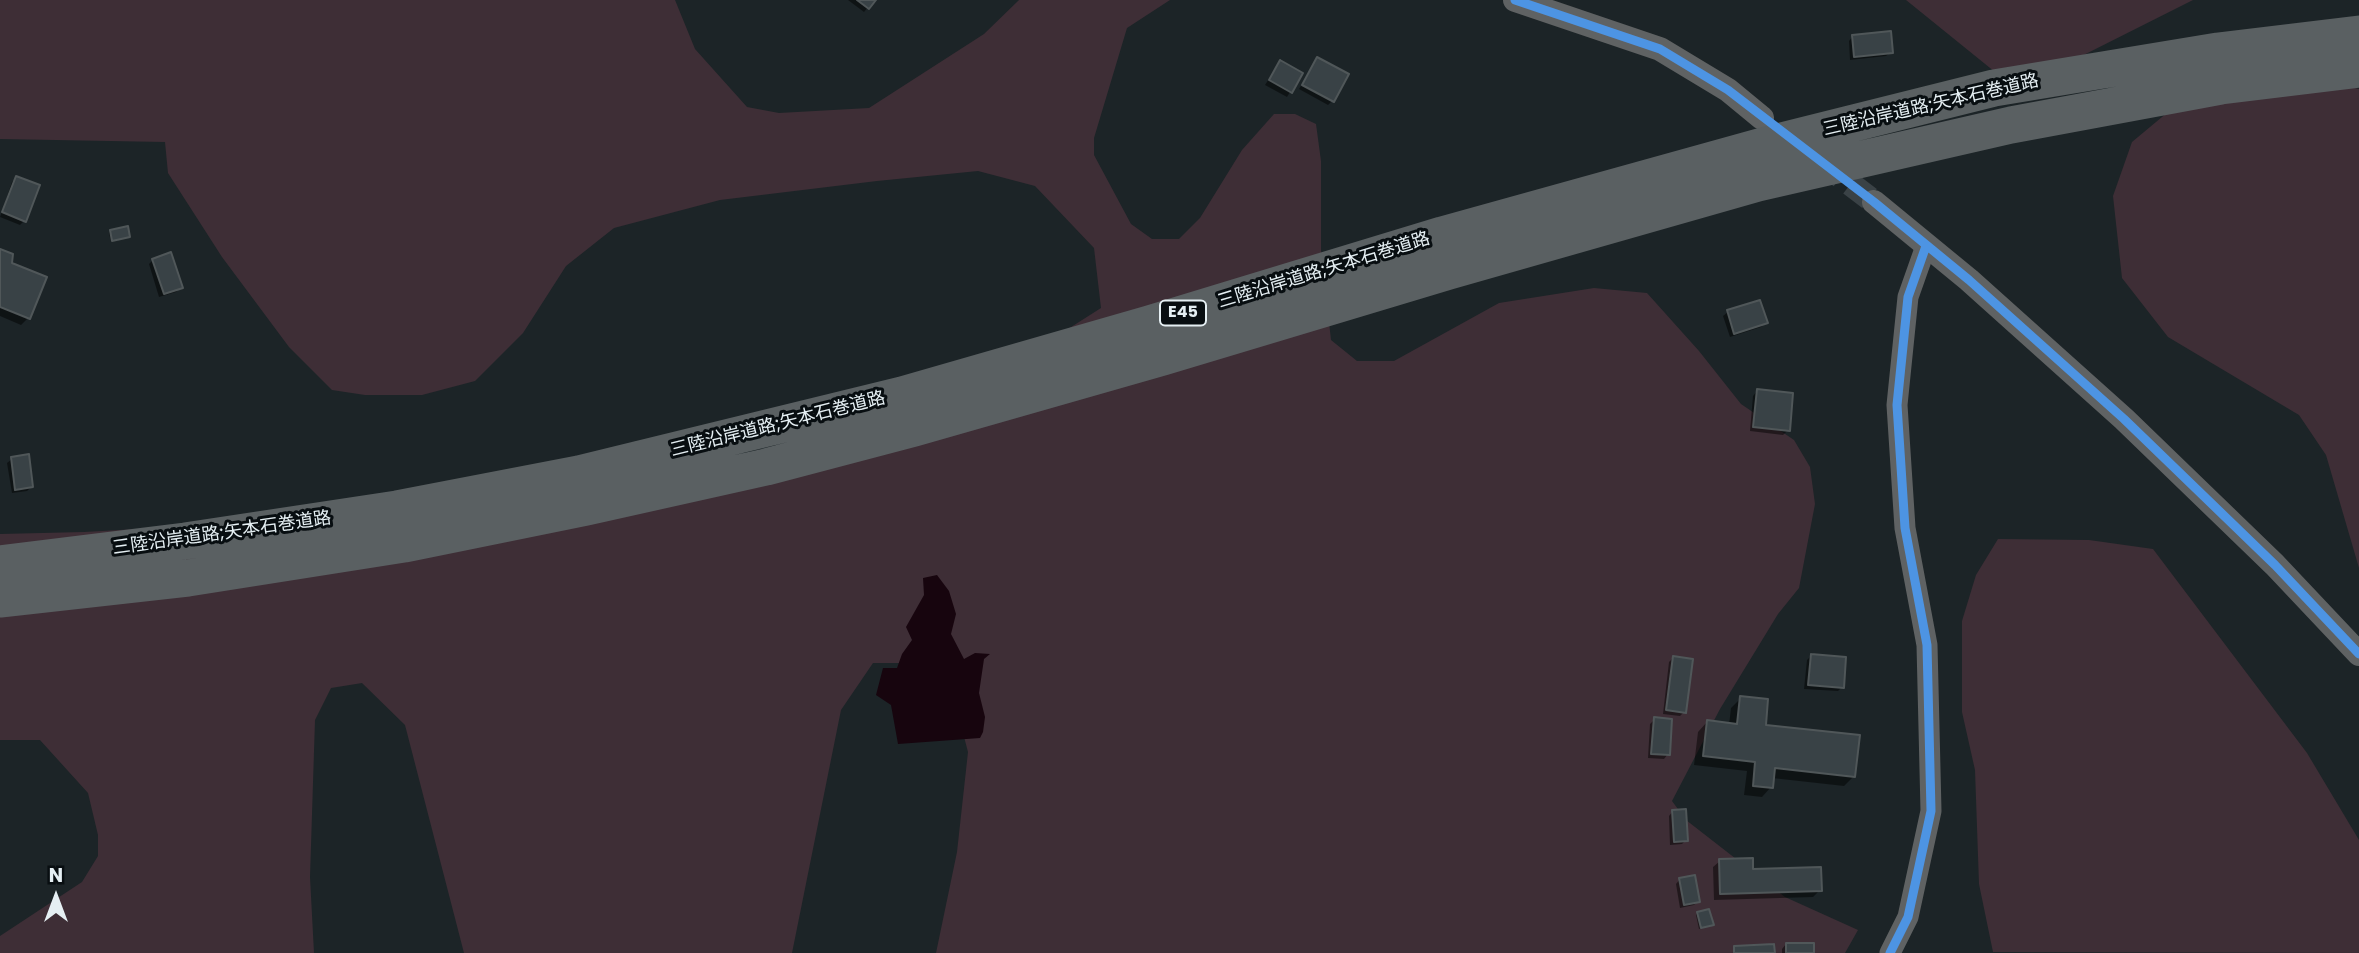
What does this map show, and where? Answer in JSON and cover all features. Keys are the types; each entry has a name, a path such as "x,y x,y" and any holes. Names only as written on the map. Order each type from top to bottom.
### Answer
{"highway":[{"name":"三陸沿岸道路;矢本石巻道路","path":"0,564 185,541 384,511 579,474 902,395 1455,232 1766,145 1994,88 2218,51 2359,34"},
{"name":"三陸沿岸道路;矢本石巻道路","path":"0,599 188,578 404,544 766,467 1137,365 1450,271 1758,183 2011,125 2221,86 2359,69"}],"street":[{"path":"1515,0 1660,49 1728,90 1762,118"},
{"path":"1874,202 1969,280 2124,419 2275,565 2359,654"},
{"path":"1890,953 1908,917 1931,811 1927,645 1905,528 1897,405 1908,297 1926,246"}],"shaded area":[{"path":"0,0 675,0 695,49 747,107 779,113 869,108 984,34 1019,0 1170,0 1127,28 1094,138 1094,155 1131,224 1152,239 1179,239 1200,218 1242,150 1274,114 1295,114 1316,124 1321,161 1321,250 1331,340 1357,361 1394,361 1499,303 1594,288 1647,293 1699,351 1741,404 1794,440 1810,467 1815,504 1799,588 1778,614 1720,709 1672,801 1686,820 1785,897 1858,930 1845,953 936,953 957,852 968,752 957,710 904,663 873,663 841,710 792,953 464,953 405,725 362,683 331,688 315,720 310,877 314,953 0,953 0,936 82,882 98,856 98,835 88,793 40,740 0,740 0,534 263,522 647,480 805,439 994,376 1101,308 1094,248 1035,186 978,171 877,181 720,200 614,228 566,266 523,333 475,381 422,395 365,395 332,390 289,347 222,257 168,173 165,142 0,139"},
{"path":"1906,0 2193,0 2016,89"},
{"path":"2336,83 2359,89 2359,568 2326,455 2299,415 2168,337 2122,278 2113,196 2132,142 2186,97"},
{"path":"1998,539 2089,540 2153,549 2307,753 2359,840 2359,953 1993,952 1979,884 1975,770 1962,712 1962,621 1976,575"},
{"path":"937,575 949,591 956,614 951,634 964,659 975,653 990,654 984,659 979,693 985,717 983,732 980,738 898,744 891,705 876,695 883,668 897,668 902,654 912,640 906,627 924,595 923,578"}],"building":[{"path":"857,0 876,0 869,9"},
{"path":"1891,31 1893,53 1854,57 1852,35"},
{"path":"1317,57 1349,74 1334,102 1302,85"},
{"path":"1280,60 1303,73 1292,93 1269,80"},
{"path":"16,176 40,185 26,222 2,212"},
{"path":"128,226 130,237 112,241 110,230"},
{"path":"0,249 13,254 12,263 47,277 30,319 0,307"},
{"path":"171,252 183,288 164,294 152,259"},
{"path":"1760,300 1768,323 1734,334 1727,310"},
{"path":"1757,389 1793,393 1790,431 1753,427"},
{"path":"29,454 33,487 15,490 11,457"},
{"path":"1811,654 1846,657 1844,688 1808,685"},
{"path":"1673,656 1693,659 1686,713 1666,710"},
{"path":"1740,696 1768,699 1766,725 1860,735 1855,777 1775,768 1773,788 1753,786 1755,762 1703,756 1707,720 1737,724"},
{"path":"1654,717 1672,719 1670,755 1651,754"},
{"path":"1686,809 1688,841 1674,842 1672,810"},
{"path":"1753,858 1753,869 1821,867 1822,891 1720,894 1719,859"},
{"path":"1695,875 1700,902 1684,905 1679,878"},
{"path":"1709,909 1714,925 1701,928 1697,912"},
{"path":"1786,943 1814,943 1814,953 1786,953"},
{"path":"1774,944 1775,953 1734,953 1734,946"}],"tunnel":[{"path":"1822,162 1874,202"}],"cycle path":[{"path":"1515,0 1660,49 1728,90 1874,202 1969,280 2124,419 2275,565 2359,654"},
{"path":"1890,953 1908,917 1931,811 1927,645 1905,528 1897,405 1908,297 1926,246"}]}
